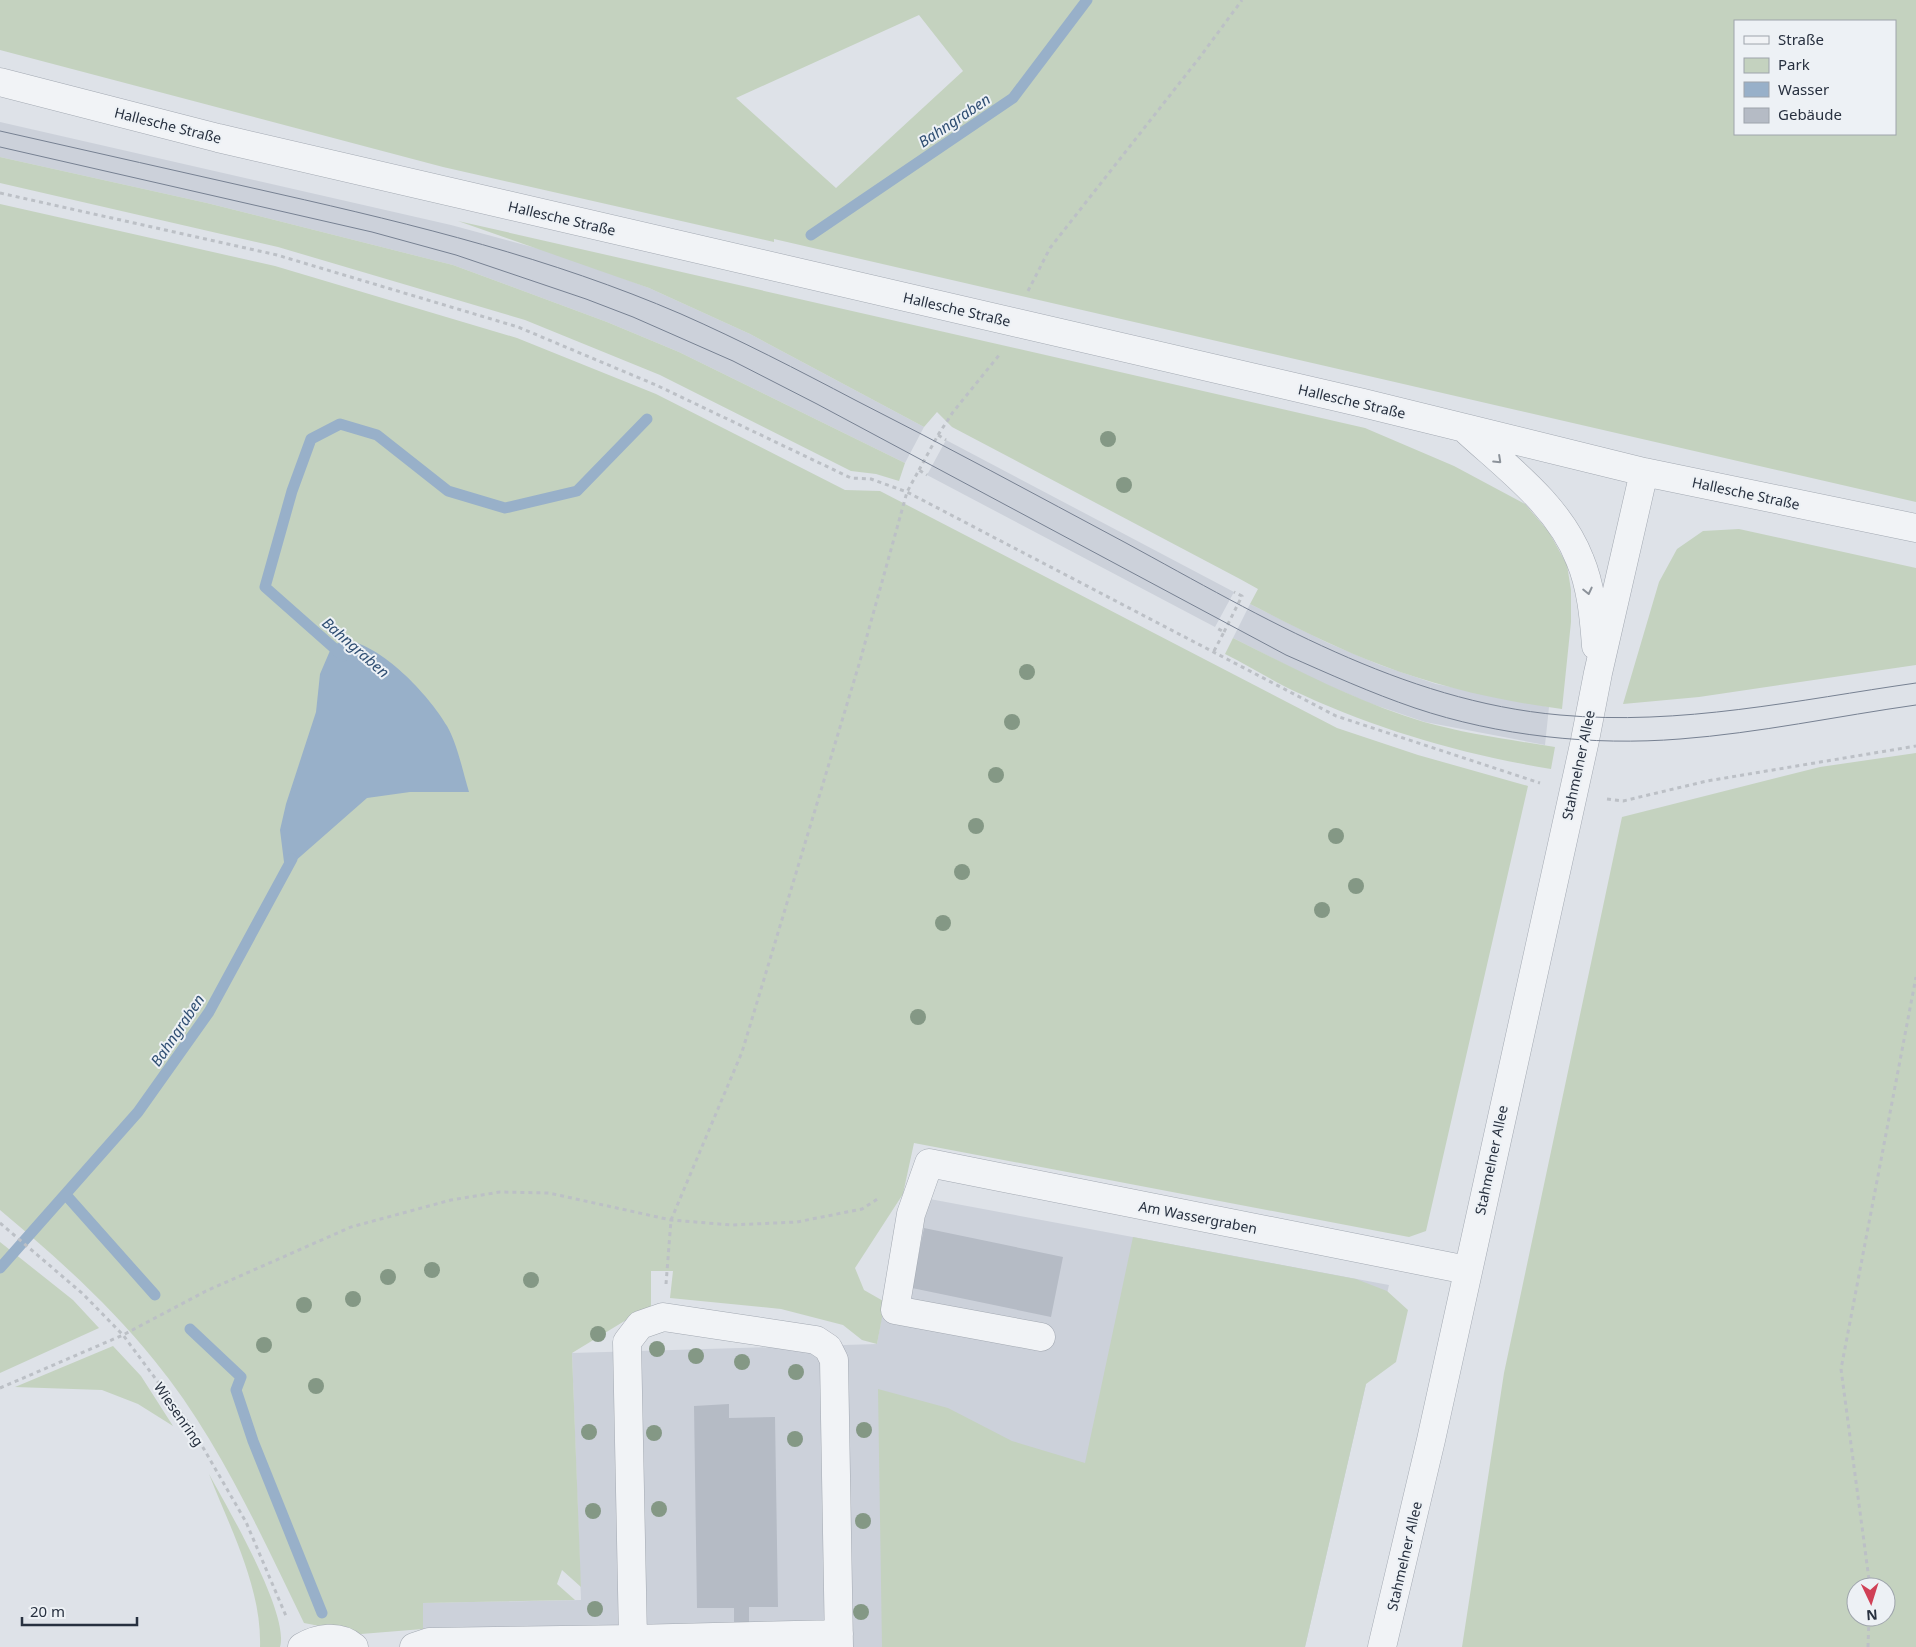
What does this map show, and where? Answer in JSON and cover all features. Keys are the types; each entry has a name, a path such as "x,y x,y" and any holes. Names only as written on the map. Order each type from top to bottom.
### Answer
{"street":[{"name":"Hallesche Straße","path":"0,82 218,138 1462,427 1644,472 1916,528"},
{"name":"Stahmelner Allee","path":"1462,427 1534,493 1563,527 1581,560 1594,619 1598,673"},
{"name":"Stahmelner Allee","path":"1382,1647 1431,1440 1598,673 1644,472"},
{"name":"Am Wassergraben","path":"1041,1337 895,1310 912,1214 929,1163 1468,1270"},
{"path":"414,1647 429,1642 634,1643 839,1640 834,1360 828,1348 816,1340 663,1317 640,1325 627,1342 634,1643"},
{"path":"302,1647 325,1639 340,1640 354,1647"}],"path":[{"path":"663,1317 671,1220 742,1052 792,879 860,661 907,492 938,435 953,412 1000,354 1016,323 1026,294 1050,248 1200,57 1242,0"},
{"path":"0,193 277,255 518,327 656,385 851,478 871,479 907,492 1214,650 1336,716 1573,793 1623,801 1707,781 1916,746"},
{"path":"938,435 946,440"},
{"path":"920,470 928,475"},
{"path":"1214,650 1242,596 1234,592"},
{"path":"1215,627 1224,632"},
{"path":"1869,1577 1841,1369 1916,976"},
{"path":"0,1388 123,1335 206,1291 350,1227 451,1200 500,1192 549,1193 671,1220 731,1225 797,1222 862,1209 884,1194"},
{"name":"Wiesenring","path":"0,1224 57,1272 123,1335 190,1425 246,1522 286,1618"},
{"path":"1868,1647 1869,1627"}],"shaded area":[{"path":"0,122 451,225 558,254 649,288 750,334 924,427 905,463 679,352 607,322 453,265 207,203 0,157"},
{"path":"946,440 1234,592 1215,627 927,475"},
{"path":"1250,604 1328,643 1380,665 1436,684 1549,707 1545,745 1425,722 1369,703 1316,680 1233,638"},
{"path":"903,1194 1389,1285 1305,1647 423,1647 422,1603 581,1600 572,1353 877,1344"}],"green space":[{"path":"0,0 1916,0 1916,502 774,239 774,242 443,167 0,50","holes":["919,15 963,71 836,188 736,98"]},
{"path":"0,157 207,203 453,265 607,322 679,352 905,463 899,481 876,474 851,471 660,375 525,320 278,247 0,183"},
{"path":"0,204 275,266 517,338 656,394 845,490 880,491 1337,728 1418,755 1528,786 1426,1231 1409,1237 914,1143 903,1194 855,1268 864,1290 885,1302 877,1344 862,1340 843,1325 781,1309 670,1298 673,1271 651,1271 651,1308 636,1314 572,1353 581,1587 562,1570 557,1584 575,1600 423,1603 423,1629 361,1634 304,1623 237,1487 198,1421 177,1390 119,1319 61,1263 0,1210"},
{"path":"458,221 1365,428 1454,466 1525,504 1549,532 1567,565 1571,590 1571,622 1562,709 1516,702 1447,686 1403,673 1348,651 1250,604 1258,589 952,427 937,412 924,427 750,334 649,288"},
{"path":"1739,529 1916,568 1916,665 1699,697 1623,704 1659,582 1677,549 1703,531"},
{"path":"1233,638 1350,695 1399,714 1457,730 1555,747 1551,769 1456,749 1393,731 1333,708 1293,690 1225,654"},
{"path":"1916,753 1916,1647 1462,1647 1504,1373 1622,817 1820,767"},
{"path":"1133,1237 1356,1279 1387,1291 1408,1310 1396,1362 1366,1384 1305,1647 882,1647 878,1389 948,1408 1012,1441 1085,1463"},
{"path":"0,1242 73,1300 99,1328 0,1373"},
{"path":"113,1346 141,1376 173,1426 138,1404 102,1390 15,1387"},
{"path":"209,1474 267,1586 281,1631 280,1647 260,1647 256,1603 250,1581 235,1537"}],"water":[{"path":"345,640 374,651 389,661 416,686 439,713 451,733 469,792 410,792 367,798 285,870 280,830 286,804 316,712 320,674 332,646"}],"building":[{"path":"924,1228 1063,1257 1051,1317 912,1288"},
{"path":"729,1404 729,1418 775,1417 778,1607 749,1607 749,1647 734,1647 734,1608 697,1608 694,1406"}],"waterway":[{"name":"Bahngraben","path":"811,235 1013,98 1087,0"},
{"name":"Bahngraben","path":"343,656 265,587 292,491 311,439 340,424 377,435 448,491 505,508 577,491 647,419"},
{"name":"Bahngraben","path":"0,1268 138,1112 209,1012 292,859"},
{"path":"66,1195 155,1295"},
{"path":"190,1329 241,1377 236,1390 253,1441 322,1613"}],"tram line":[{"path":"0,131 432,231 533,260 632,294 703,324 790,366 1282,627 1335,652 1389,674 1445,693 1501,707 1560,715 1650,717 1739,709 1916,683"},
{"path":"0,147 372,232 456,255 633,317 733,361 817,404 1286,655 1382,696 1447,718 1479,726 1546,737 1580,740 1647,741 1739,733 1916,705"}]}
